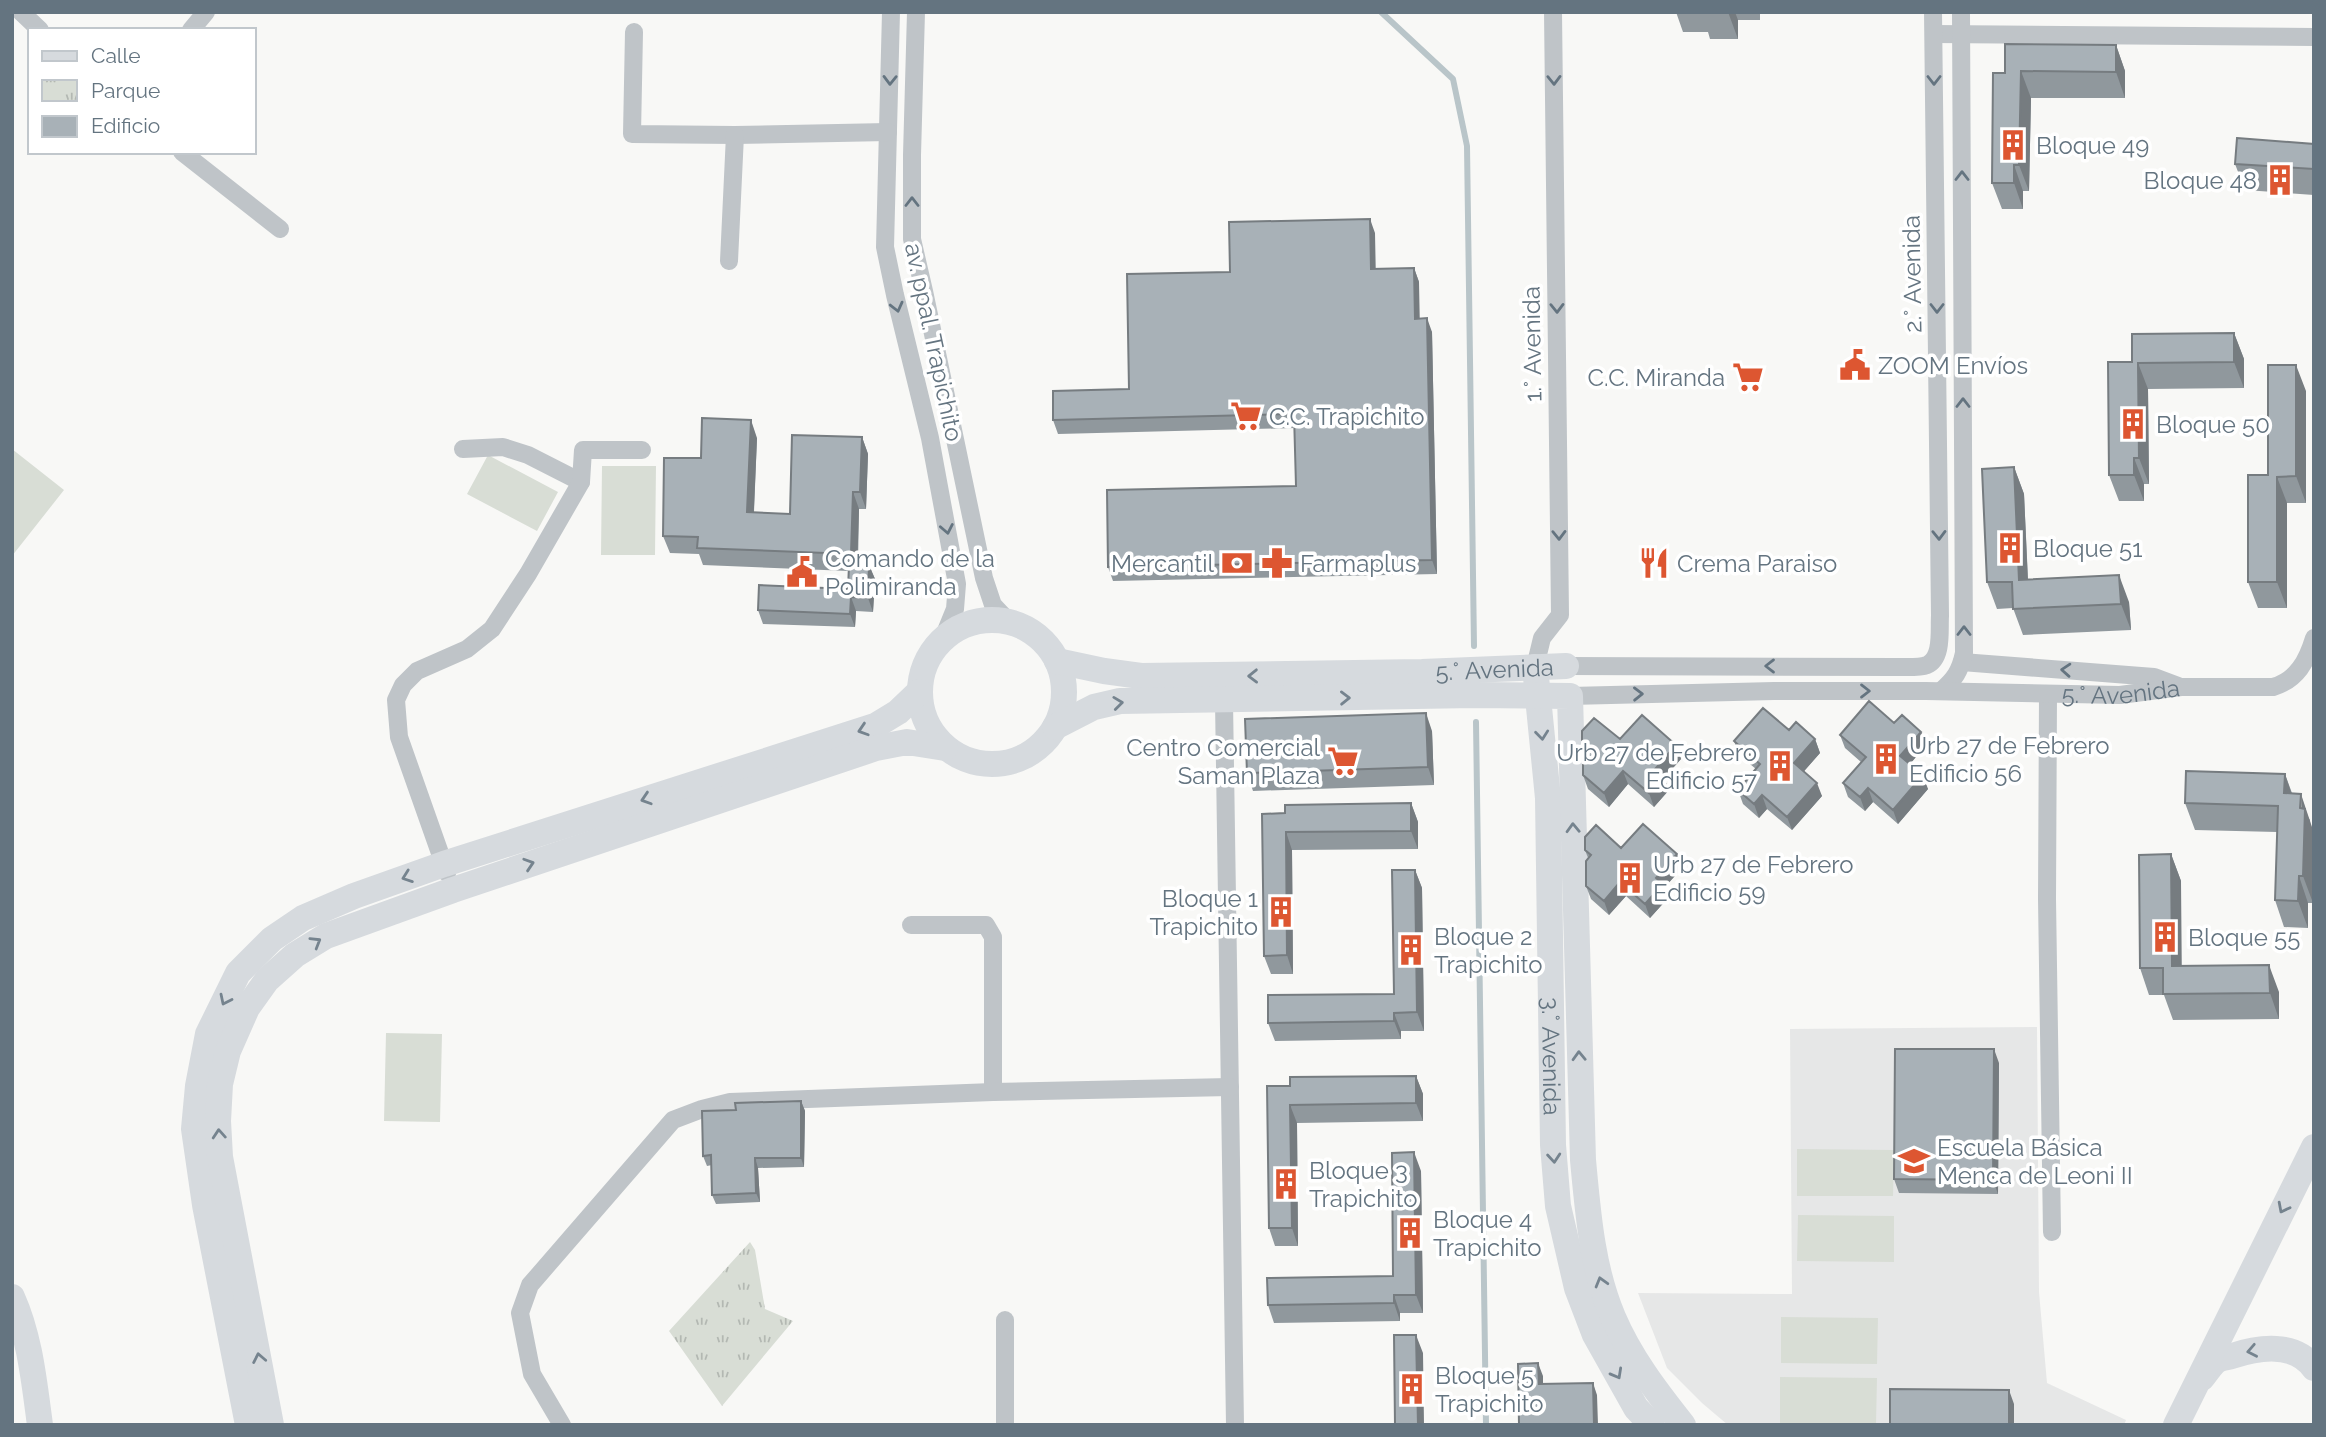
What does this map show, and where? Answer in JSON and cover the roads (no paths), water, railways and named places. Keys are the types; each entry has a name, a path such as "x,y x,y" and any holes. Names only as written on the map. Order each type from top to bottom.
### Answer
{"street":[{"path":"21,12 38,28"},
{"path":"193,28 206,12"},
{"name":"av. ppal. Trapichito","path":"891,12 885,247 930,438 957,584 956,609 944,636"},
{"name":"av. ppal. Trapichito","path":"916,12 912,239 984,578 993,605 1009,622"},
{"name":"1.° Avenida","path":"1535,667 1542,638 1560,615 1553,12"},
{"name":"2.° Avenida","path":"1933,12 1940,616 1939,642 1934,660"},
{"path":"1941,691 1960,671 1964,622 1961,12"},
{"path":"634,32 632,134 888,132"},
{"path":"1934,34 2314,37"},
{"path":"729,261 735,135"},
{"path":"185,154 280,229"},
{"path":"888,155 912,155"},
{"path":"463,449 503,447 528,455 581,482"},
{"path":"453,890 399,737 396,700 403,685 416,671 467,649 492,629 528,574 581,482 583,450 642,450"},
{"path":"982,620 1009,622 1039,637 1057,661 1064,694 1061,711 1055,727 1044,742 1030,754 996,765 960,758 945,748 931,732 922,713 919,692 922,672 931,653 944,636 962,625 982,620"},
{"name":"5.° Avenida","path":"1055,727 1094,707 1120,701 1760,692 1941,691 2120,695 2181,687 2273,687 2286,684 2298,673 2307,659 2314,638"},
{"name":"5.° Avenida","path":"1057,661 1141,676 1422,673 1566,666 1897,667 1926,666 1934,660"},
{"path":"1962,662 2154,677 2181,687"},
{"name":"3.° Avenida","path":"1535,667 1548,798 1553,1145 1558,1206 1577,1288 1595,1335 1636,1408 1652,1425"},
{"path":"248,1425 205,1205 194,1129 198,1086 208,1034 238,973 272,939 303,918 354,896 444,864 875,726 898,712 919,692"},
{"path":"2048,695 2047,900 2052,1232"},
{"name":"3.° Avenida","path":"1570,696 1583,1160 1589,1222 1599,1276 1612,1316 1630,1353 1683,1425"},
{"path":"1224,701 1235,1425"},
{"path":"271,1425 220,1157 218,1121 220,1084 228,1051 247,1008 267,980 295,955 326,936 453,890 876,748 907,743 945,748"},
{"path":"911,925 986,925 990,930 993,937 993,1092"},
{"path":"562,1425 532,1374 520,1313 530,1285 673,1121 702,1109 730,1102 993,1092 1230,1087"},
{"path":"2176,1425 2314,1147"},
{"path":"12,1297 21,1316 31,1360 40,1425"},
{"path":"1005,1320 1005,1425"},
{"path":"2193,1387 2217,1360 2253,1350 2272,1348 2291,1352 2308,1361 2314,1368"}],"waterway":[{"path":"1381,12 1453,79 1467,146 1474,646"},
{"path":"1476,722 1486,1425"}],"place":[{"name":"Bloque 49","path":"2013,145"},
{"name":"Bloque 48","path":"2280,180"},
{"name":"ZOOM Envíos","path":"1855,365"},
{"name":"C.C. Miranda","path":"1748,377"},
{"name":"C.C. Trapichito","path":"1246,416"},
{"name":"Bloque 50","path":"2133,424"},
{"name":"Bloque 51","path":"2010,548"},
{"name":"Mercantil","path":"1237,563"},
{"name":"Farmaplus","path":"1277,563"},
{"name":"Crema Paraiso","path":"1654,563"},
{"name":"Comando de la Polimiranda","path":"802,572"},
{"name":"Urb 27 de Febrero Edificio 56","path":"1886,759"},
{"name":"Centro Comercial Saman Plaza","path":"1343,761"},
{"name":"Urb 27 de Febrero Edificio 57","path":"1780,766"},
{"name":"Urb 27 de Febrero Edificio 59","path":"1630,878"},
{"name":"Bloque 1 Trapichito","path":"1281,912"},
{"name":"Bloque 55","path":"2165,937"},
{"name":"Bloque 2 Trapichito","path":"1411,950"},
{"name":"Escuela Básica Menca de Leoni II","path":"1914,1161"},
{"name":"Bloque 3 Trapichito","path":"1286,1184"},
{"name":"Bloque 4 Trapichito","path":"1410,1233"},
{"name":"Bloque 5 Trapichito","path":"1412,1389"}]}
